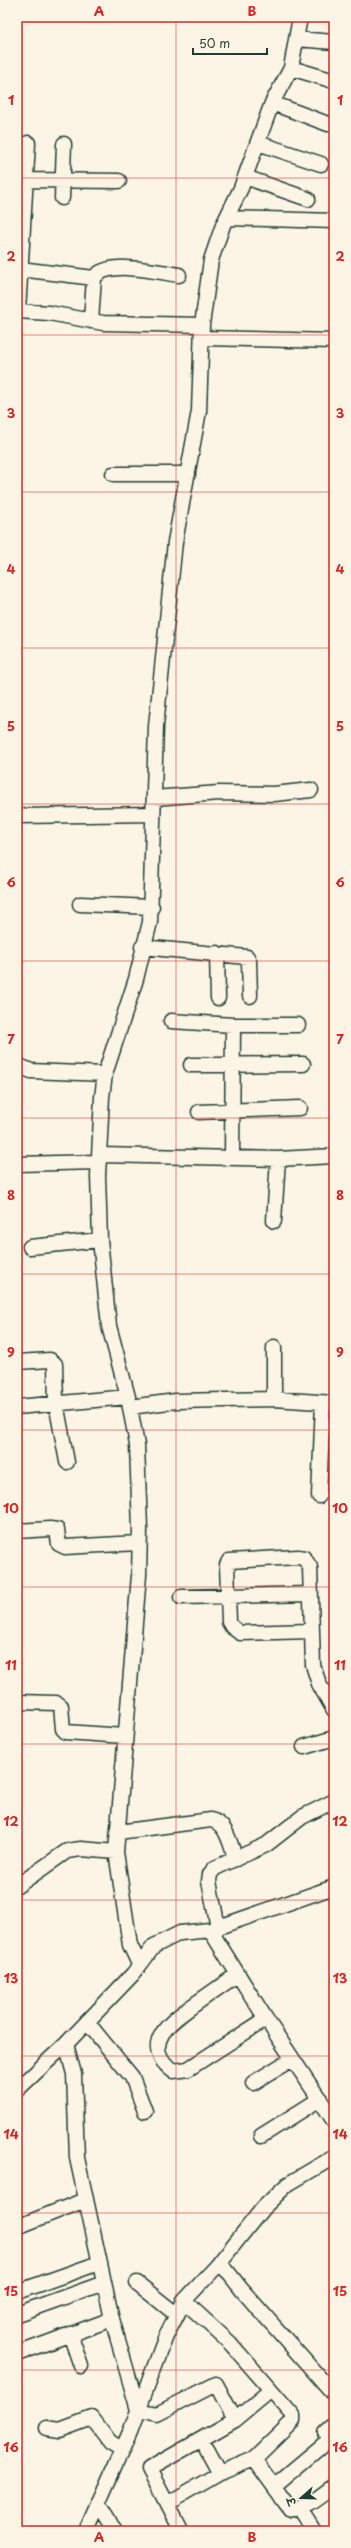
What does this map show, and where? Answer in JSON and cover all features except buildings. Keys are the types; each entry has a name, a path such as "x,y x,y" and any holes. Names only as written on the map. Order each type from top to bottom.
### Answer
{"street":[{"path":"139,1964 130,1945 116,1852 124,1736 139,1575 138,1543 140,1529 137,1445 129,1402 109,1326 100,1240 99,1158 104,1074 136,979 142,947 150,922 152,907 156,726 161,667 175,542 200,411 202,331 211,260 245,177 272,104 290,68 297,39 300,17"},
{"path":"297,39 334,42"},
{"path":"290,68 334,81"},
{"path":"272,104 328,124"},
{"path":"28,143 26,180 21,199 18,311 49,313 91,321 334,341"},
{"path":"258,143 322,164"},
{"path":"62,198 64,144"},
{"path":"245,177 308,199"},
{"path":"26,180 119,181"},
{"path":"227,218 334,221"},
{"path":"91,321 94,278 98,272 118,268 179,274"},
{"path":"20,269 94,278"},
{"path":"113,474 188,474"},
{"path":"154,798 219,793 274,794 311,790"},
{"path":"20,816 153,814"},
{"path":"80,904 152,907"},
{"path":"142,947 247,957 249,961 250,996"},
{"path":"217,953 218,998"},
{"path":"171,1022 233,1025 298,1025"},
{"path":"232,1157 231,1110 233,1025"},
{"path":"191,1065 303,1064"},
{"path":"17,1065 31,1071 104,1074"},
{"path":"199,1112 300,1108"},
{"path":"17,1164 99,1158 232,1157 278,1159 334,1156"},
{"path":"274,1221 278,1159"},
{"path":"30,1247 100,1240"},
{"path":"274,1347 274,1399"},
{"path":"17,1362 53,1361 56,1403 67,1462"},
{"path":"17,1407 56,1403 274,1399 329,1403 319,1496"},
{"path":"17,1531 57,1530 59,1544 65,1547 138,1543"},
{"path":"311,1631 240,1633 232,1628 229,1622 229,1561 298,1557 304,1558 310,1567 311,1631 316,1676 334,1710"},
{"path":"181,1597 310,1594"},
{"path":"17,1702 56,1703 61,1706 63,1729 66,1732 124,1736"},
{"path":"304,1747 334,1738"},
{"path":"334,1801 302,1817 266,1845 215,1868 210,1874 209,1881 214,1929 238,1974 266,2019 334,2121"},
{"path":"118,1832 211,1820 217,1821 223,1827 236,1859"},
{"path":"17,1886 67,1851 81,1849 116,1852"},
{"path":"17,2090 66,2044 133,1974 154,1946 180,1932 214,1929 334,1887"},
{"path":"238,1974 172,2021 160,2035 158,2045 161,2057 173,2071 188,2069 266,2019"},
{"path":"87,2022 132,2077 145,2111"},
{"path":"66,2044 74,2074 77,2158 85,2200 112,2318 138,2410"},
{"path":"254,2084 292,2059"},
{"path":"261,2136 320,2100"},
{"path":"86,2531 138,2410 166,2336 184,2301 220,2262 263,2208 288,2184 334,2158"},
{"path":"17,2227 85,2200"},
{"path":"220,2262 242,2290 334,2394"},
{"path":"17,2292 99,2263"},
{"path":"17,2314 104,2283"},
{"path":"137,2283 177,2315"},
{"path":"167,2504 220,2473 254,2459 293,2421 293,2415 230,2343 184,2301"},
{"path":"17,2354 112,2318"},
{"path":"70,2334 81,2366"},
{"path":"138,2410 157,2414 216,2384 235,2420"},
{"path":"181,2531 149,2469 235,2420 271,2390"},
{"path":"47,2428 60,2430 92,2418 110,2442 121,2449"},
{"path":"275,2485 328,2434"},
{"path":"207,2450 220,2473"},
{"path":"254,2459 275,2485 291,2510 300,2509 334,2486"},
{"path":"98,2504 115,2531"},
{"path":"300,2509 314,2531"}]}
